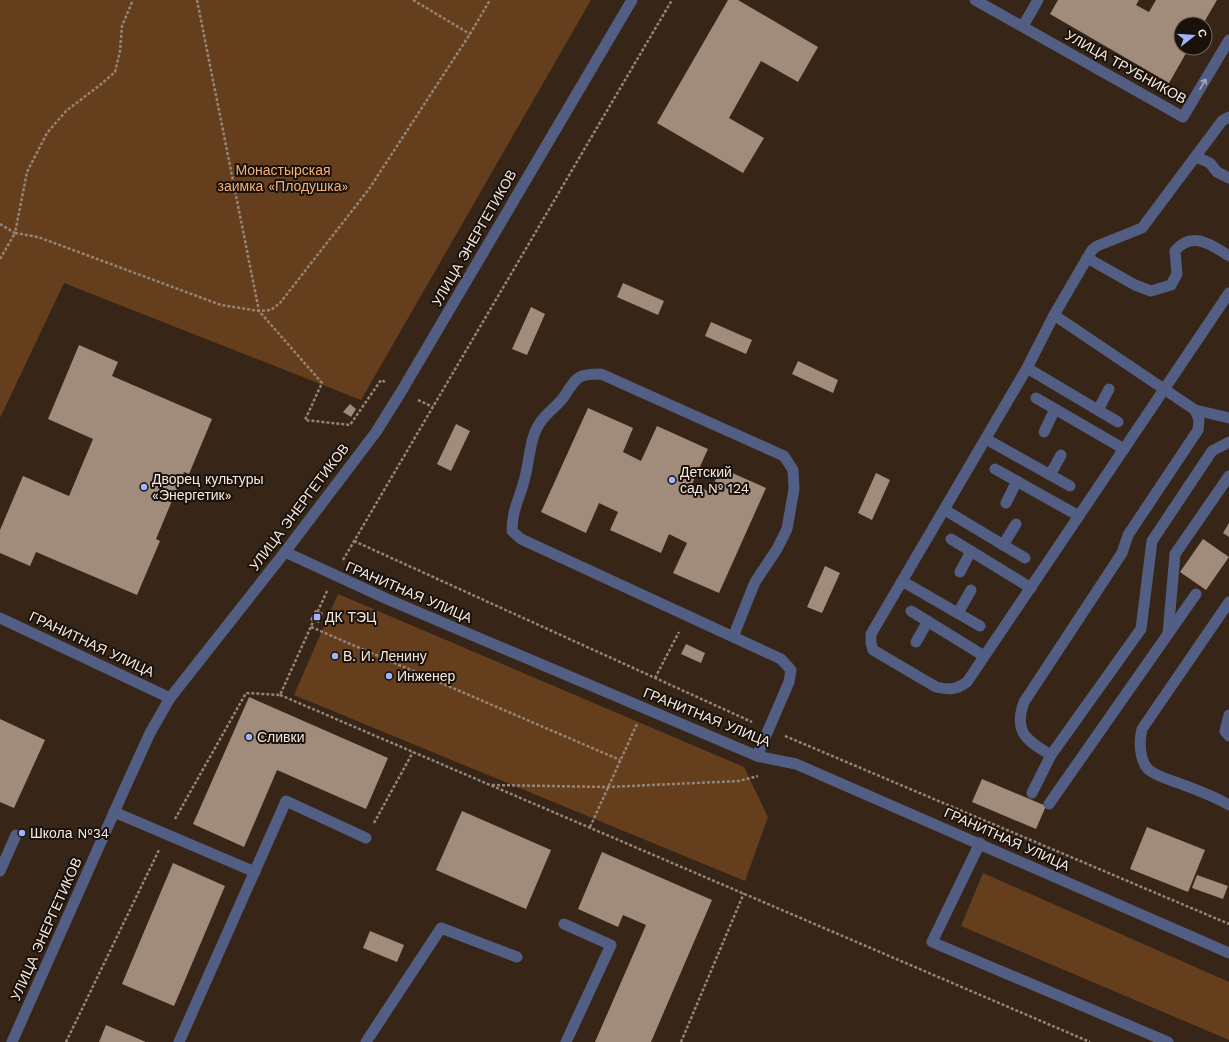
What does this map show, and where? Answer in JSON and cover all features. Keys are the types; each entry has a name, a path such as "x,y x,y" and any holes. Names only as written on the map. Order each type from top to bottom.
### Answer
{"street":[{"name":"УЛИЦА ЭНЕРГЕТИКОВ","path":"12,1042 150,733 170,698 285,552 376,432 632,0"},
{"name":"УЛИЦА ТРУБНИКОВ","path":"975,0 1183,118 1229,40"},
{"path":"1023,26 1038,0"},
{"path":"1229,118 1222,122 1142,228 1097,246 1092,250 1054,315 1027,368 871,634 873,650 936,687 946,690 957,689 967,682 1229,293"},
{"path":"1196,157 1210,162 1217,172 1229,178"},
{"path":"1087,258 1135,285 1151,291 1171,285 1177,274 1176,251 1182,243 1192,240 1203,242 1213,245 1229,256"},
{"path":"1054,315 1165,388 1195,410 1229,418"},
{"path":"1027,368 1118,422"},
{"path":"733,637 755,582 777,549 787,529 794,489 793,470 784,456 601,374 584,374 574,380 562,399 541,421 534,437 524,481 512,516 512,531 522,539 687,615 733,637 781,659 791,670 789,682 757,756"},
{"path":"1098,410 1109,389"},
{"path":"1036,398 1124,449"},
{"path":"1044,432 1055,409"},
{"path":"1051,755 1029,740 1020,729 1019,716 1024,702 1122,553 1128,535 1198,430 1199,420 1195,410"},
{"path":"986,439 1070,486"},
{"path":"1032,793 1051,755 1140,629 1152,541 1212,451 1229,442"},
{"path":"1050,475 1061,455"},
{"path":"996,469 1079,516"},
{"path":"1168,634 1174,554 1229,476"},
{"path":"1006,503 1017,481"},
{"path":"945,510 1025,558"},
{"path":"1003,545 1016,524"},
{"path":"951,539 1031,588"},
{"path":"960,572 971,551"},
{"name":"ГРАНИТНАЯ УЛИЦА","path":"285,552 334,576 757,756 796,764 980,843 1229,953"},
{"path":"902,581 980,626"},
{"path":"958,613 971,590"},
{"path":"1049,804 1196,594"},
{"path":"1229,602 1142,729 1139,741 1148,769 1164,778 1218,799 1229,805"},
{"path":"911,611 984,656"},
{"name":"ГРАНИТНАЯ УЛИЦА","path":"0,618 170,698"},
{"path":"916,642 928,621"},
{"path":"1229,715 1224,731 1229,736"},
{"path":"1218,799 1229,796"},
{"path":"179,1042 286,801 366,838"},
{"path":"114,812 255,872"},
{"path":"0,871 16,835"},
{"path":"980,843 932,942 1168,1042"},
{"path":"564,924 611,945 566,1042"},
{"path":"366,1042 441,928 517,957"}],"path":[{"path":"0,259 15,233 27,172 47,133 66,111 115,72 120,51 122,26 133,0"},
{"path":"197,0 259,311 322,383 305,420 350,425 381,380 401,392 433,407"},
{"path":"413,0 470,34"},
{"path":"0,224 15,233 38,237 221,305 259,311 271,310 280,303 369,188 470,34 490,0"},
{"path":"280,695 334,576 672,0"},
{"path":"354,541 769,729 1229,924"},
{"path":"655,678 687,615"},
{"path":"311,627 620,760"},
{"path":"66,1042 166,834 246,693 280,695 744,892 1090,1042"},
{"path":"590,827 644,709"},
{"path":"366,838 413,752"},
{"path":"489,785 608,787 739,781 760,775"},
{"path":"681,1042 744,892"}],"green space":[{"name":"Монастырская заимка «Плодушка»","path":"0,0 591,0 361,400 64,283 0,418"},
{"path":"338,594 744,767 768,817 745,881 294,695"},
{"path":"983,873 1229,982 1229,1040 961,926"}],"building":[{"path":"728,0 738,0 818,47 798,82 761,61 729,118 764,138 743,173 657,123"},
{"path":"1058,0 1139,0 1136,5 1149,12 1156,0 1217,0 1208,16 1173,16 1173,56 1184,56 1169,83 1050,14"},
{"path":"623,283 664,301 658,315 617,297"},
{"path":"531,307 545,314 527,355 512,349"},
{"path":"711,322 752,340 746,354 705,336"},
{"path":"79,345 118,362 112,376 212,419 189,474 184,472 156,539 160,541 137,595 36,552 30,566 0,553 0,530 23,476 69,496 93,439 48,419"},
{"path":"798,361 838,380 833,393 792,374"},
{"path":"350,404 356,409 351,417 343,412"},
{"path":"588,408 633,428 623,452 641,461 657,426 708,449 692,484 710,492 721,468 766,488 719,593 673,573 687,543 669,534 661,553 610,530 618,512 599,503 586,533 541,512"},
{"path":"456,424 470,431 451,471 437,464"},
{"path":"876,473 890,480 872,520 858,513"},
{"path":"1229,523 1229,537 1223,533"},
{"path":"1203,539 1229,557 1206,590 1180,572"},
{"path":"825,566 840,573 822,613 807,607"},
{"path":"315,610 323,613 319,623 310,620"},
{"path":"686,644 705,653 701,663 681,654"},
{"path":"249,697 388,758 366,809 277,770 244,847 193,824"},
{"path":"0,719 45,740 14,808 0,802"},
{"path":"982,779 1046,806 1036,829 972,802"},
{"path":"462,811 551,850 526,909 436,870"},
{"path":"1147,827 1205,850 1188,892 1130,869"},
{"path":"602,852 712,900 651,1042 595,1042 646,925 623,915 618,927 578,909"},
{"path":"173,863 225,886 174,1006 122,984"},
{"path":"1197,875 1228,886 1223,899 1192,888"},
{"path":"370,931 404,945 397,962 363,948"},
{"path":"106,1025 146,1042 99,1042"}],"place":[{"name":"Детский сад № 124","path":"672,480"},
{"name":"Дворец культуры «Энергетик»","path":"144,487"},
{"name":"ДК ТЭЦ","path":"317,617"},
{"name":"В. И. Ленину","path":"335,656"},
{"name":"Инженер","path":"389,676"},
{"name":"Сливки","path":"249,737"},
{"name":"Школа №34","path":"22,833"}]}
